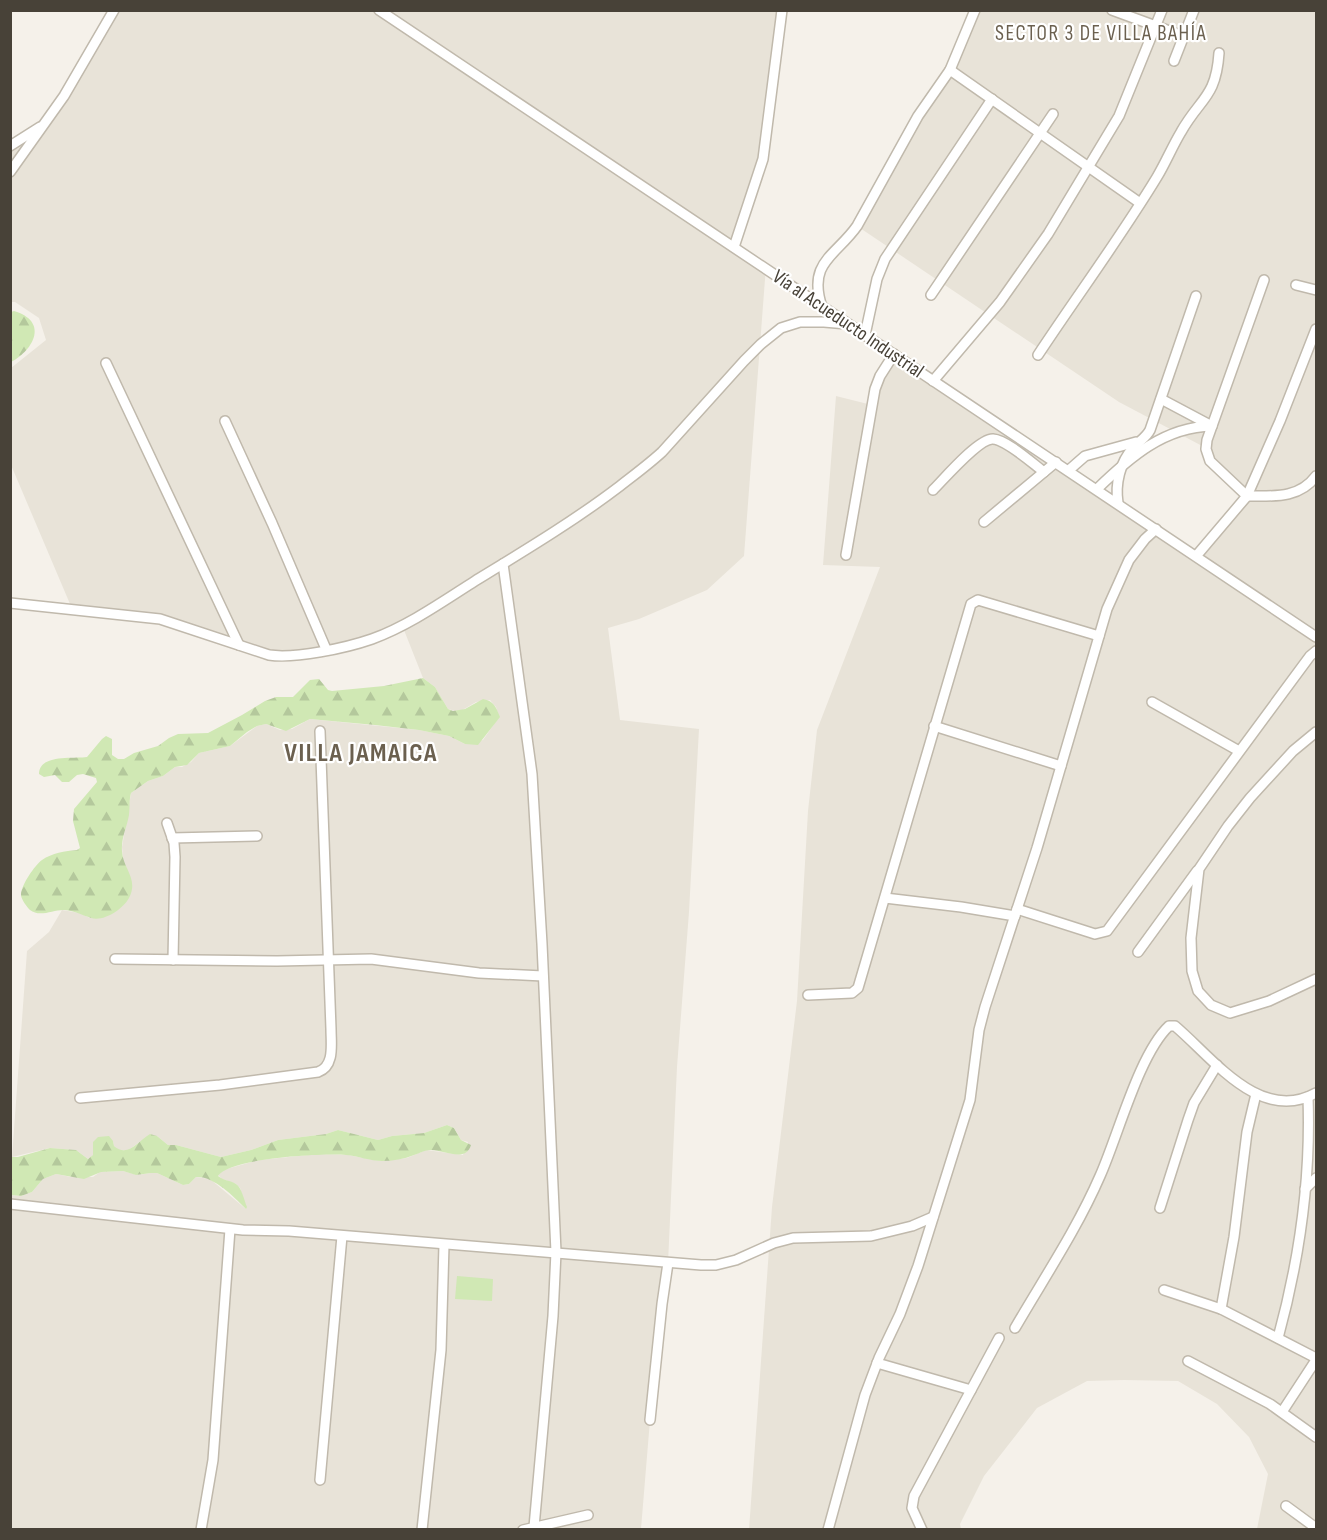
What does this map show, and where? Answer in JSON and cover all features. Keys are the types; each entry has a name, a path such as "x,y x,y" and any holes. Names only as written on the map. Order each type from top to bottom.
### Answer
{"street":[{"path":"10,172 64,96 114,10"},
{"name":"Vía al Acueducto Industrial","path":"379,10 1317,636"},
{"path":"734,247 764,159 782,10"},
{"path":"822,307 818,296 819,275 828,256 857,226 918,116 950,70 975,10"},
{"path":"1112,10 1184,36"},
{"path":"933,381 1012,286 1048,234 1119,116 1162,10"},
{"path":"1174,61 1194,10"},
{"path":"1038,355 1158,175 1182,129 1211,91 1218,69 1219,52"},
{"path":"950,70 1140,203"},
{"path":"865,335 875,287 885,259 992,99"},
{"path":"931,295 1053,114"},
{"path":"10,146 45,124"},
{"path":"1264,280 1207,440 1207,454 1217,468 1247,496 1276,496 1296,492 1308,486 1317,476"},
{"path":"1296,285 1317,290"},
{"path":"1118,503 1117,484 1123,466 1131,450 1145,438 1150,430 1196,296"},
{"path":"10,603 160,619 280,657 362,642 387,632 436,606 602,499 655,459 744,361 781,328 811,322 849,325"},
{"path":"1197,555 1247,496 1317,329"},
{"path":"846,555 875,389 880,376 894,354"},
{"path":"106,363 238,645"},
{"path":"1161,399 1212,426"},
{"path":"225,421 326,649"},
{"path":"1069,471 1085,456 1122,447 1145,438 1162,437 1188,428 1212,426"},
{"path":"1097,489 1162,437"},
{"path":"933,490 977,447 990,438 1007,445 1044,472"},
{"path":"984,522 1056,462"},
{"path":"828,1530 856,1420 877,1364 900,1314 970,1100 979,1030 1112,594 1129,561 1145,539 1156,529"},
{"path":"503,564 532,774 556,1252 554,1316 534,1527"},
{"path":"808,994 852,993 858,988 969,608 974,601 988,603 1099,636"},
{"path":"885,898 1016,912 1095,934 1107,931 1310,656 1317,651"},
{"path":"1152,702 1239,752"},
{"path":"934,726 1061,766"},
{"path":"81,1098 220,1085 322,1070 328,1064 331,1051 320,731"},
{"path":"1138,952 1199,869 1227,826 1293,751 1317,732"},
{"path":"167,823 175,857 173,960"},
{"path":"172,838 256,836"},
{"path":"1199,869 1191,938 1192,971 1198,991 1211,1005 1230,1013 1269,1001 1317,979"},
{"path":"115,959 391,961 479,973 543,976"},
{"path":"1015,1328 1085,1208 1100,1176 1137,1080 1160,1036 1172,1025 1256,1094 1288,1101 1312,1095 1305,1189 1293,1278 1278,1338"},
{"path":"1160,1208 1188,1120 1201,1090 1218,1065"},
{"path":"1221,1309 1234,1237 1247,1132 1256,1094"},
{"path":"1305,1189 1317,1178"},
{"path":"10,1204 230,1228 716,1265 736,1260 782,1240 807,1237 871,1236 912,1226 933,1218"},
{"path":"201,1530 213,1460 230,1228"},
{"path":"320,1480 342,1236"},
{"path":"422,1530 441,1350 444,1245"},
{"path":"650,1420 668,1263"},
{"path":"1164,1290 1221,1309 1317,1359 1282,1412"},
{"path":"922,1530 912,1508 914,1496 999,1338"},
{"path":"1188,1361 1254,1394 1317,1437"},
{"path":"877,1364 971,1390"},
{"path":"1286,1506 1317,1528"},
{"path":"523,1530 588,1515"}],"shaded area":[{"path":"114,11 782,11 769,122 736,246 766,266 744,556 707,590 639,619 608,628 620,720 699,729 689,912 677,1067 668,1263 650,1420 641,1529 11,1529 10,1195 21,1196 32,1192 43,1179 56,1174 93,1177 100,1172 123,1171 137,1175 157,1173 183,1185 189,1184 196,1177 210,1179 246,1209 240,1188 218,1175 223,1170 259,1160 319,1154 348,1155 380,1161 407,1158 426,1150 463,1155 468,1142 461,1140 454,1128 447,1125 424,1133 392,1136 378,1140 338,1130 326,1134 278,1140 251,1150 221,1157 168,1145 157,1136 138,1143 129,1150 118,1150 113,1141 88,1159 76,1150 50,1148 12,1157 27,951 49,932 62,910 90,918 128,873 122,847 131,793 175,767 182,767 191,762 199,753 230,746 257,726 266,724 280,730 292,729 310,719 419,730 449,736 465,744 483,740 499,717 496,707 490,700 476,702 459,712 448,709 435,687 423,678 402,625 387,632 290,656 180,625 73,611 11,465 11,368 46,340 39,318 15,302 11,302 11,146 45,124"},
{"path":"975,11 1316,11 1316,1529 1257,1529 1268,1474 1249,1437 1217,1404 1178,1381 1124,1380 1087,1381 1037,1408 984,1476 960,1524 961,1529 749,1530 772,1207 797,1001 808,811 817,730 880,567 823,565 836,396 872,405 894,354 1196,555 1247,496 1206,448 1119,402 857,226 936,89"}],"green space":[{"path":"14,311 31,321 34,335 26,350 11,362 11,312"},
{"path":"423,678 435,687 448,709 453,711 465,709 483,699 494,705 500,717 478,745 465,744 449,736 419,730 310,719 286,731 266,724 257,726 230,746 199,753 187,765 175,767 131,793 122,846 132,891 118,910 96,919 65,910 38,913 30,910 23,901 21,895 23,886 39,863 54,854 80,848 73,821 74,809 97,782 96,778 83,774 77,775 69,782 62,782 55,775 44,777 39,774 40,768 50,760 87,757 106,736 112,739 112,755 118,759 124,759 134,753 158,746 178,734 208,733 265,701 276,697 293,697 310,680 319,679 328,690 332,691 384,686"},
{"path":"447,1125 454,1128 461,1140 471,1145 464,1153 454,1154 429,1150 402,1159 382,1161 346,1155 299,1156 257,1161 226,1170 218,1176 238,1186 246,1209 223,1188 210,1180 196,1177 189,1184 183,1185 157,1173 136,1175 123,1171 101,1172 84,1179 56,1174 43,1179 32,1192 21,1196 11,1195 11,1157 50,1148 76,1150 88,1159 93,1155 93,1142 98,1137 109,1136 114,1146 124,1150 133,1147 150,1134 157,1136 168,1145 221,1157 251,1150 278,1140 326,1134 338,1130 378,1140 392,1136 424,1133"},
{"path":"457,1276 493,1279 492,1301 455,1299"}],"district":[{"name":"SECTOR 3 DE VILLA BAHÍA","path":"1101,33"},
{"name":"VILLA JAMAICA","path":"361,753"}]}
